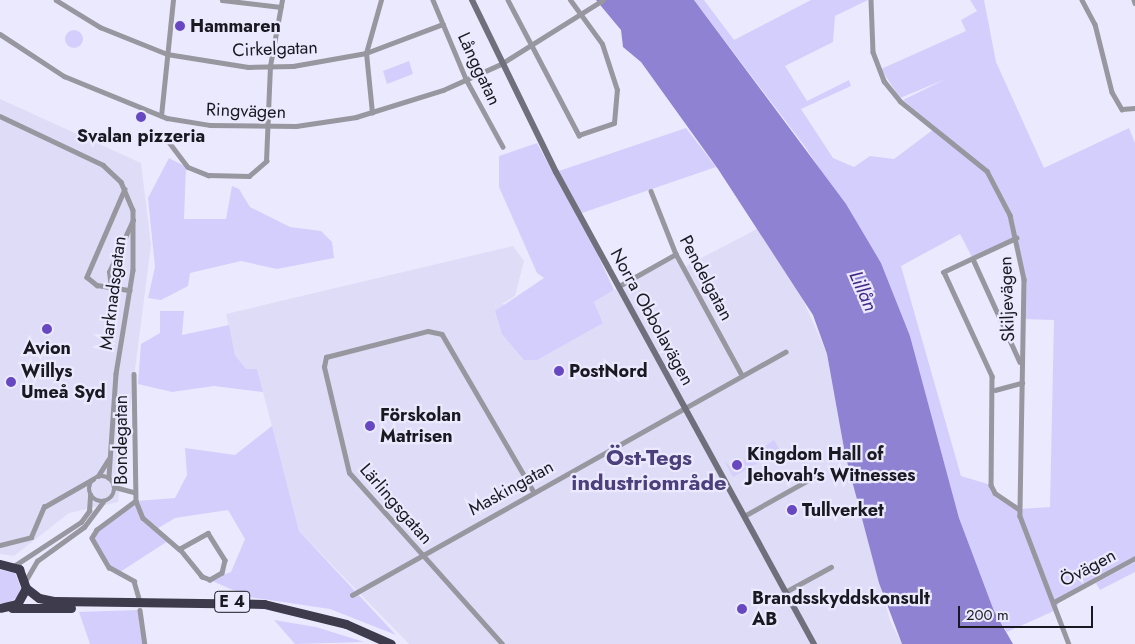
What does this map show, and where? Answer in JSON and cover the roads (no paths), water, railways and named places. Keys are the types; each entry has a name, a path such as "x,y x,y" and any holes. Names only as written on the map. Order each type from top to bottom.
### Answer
{"highway":[{"path":"0,564 13,566"},
{"name":"E 4","path":"13,566 39,598 55,601 264,604 346,624 391,644"},
{"name":"E 4","path":"4,609 22,599 26,584"},
{"name":"E 4","path":"4,609 246,608 315,620 378,644"}],"street":[{"name":"Cirkelgatan","path":"56,0 100,27 167,54 221,64 270,66 318,63 366,53 443,24"},
{"path":"161,116 173,0"},
{"path":"222,0 281,7"},
{"path":"166,138 182,160 198,172 238,178 248,176 266,161 270,66 282,0"},
{"path":"372,113 366,53 381,0"},
{"name":"Långgatan","path":"433,0 466,80 502,148"},
{"name":"Norra Obbolavägen","path":"472,0 501,64 684,408 746,515 814,644"},
{"path":"508,0 530,46 579,135 611,126 616,120 617,90 612,65 570,0"},
{"name":"Skiljevägen","path":"871,0 873,52 884,80 900,101 987,171 1017,238 1024,279 1019,509 1024,535 1054,602 1070,644"},
{"path":"1082,0 1095,24 1106,77 1118,104 1125,110 1135,108"},
{"path":"501,64 601,1"},
{"name":"Ringvägen","path":"0,34 64,76 161,116 210,125 296,126 372,113 466,80 501,64"},
{"name":"Marknadsgatan","path":"0,116 103,165 125,189 134,218 130,290 108,458 109,478"},
{"path":"125,189 87,272 91,282 111,288 130,290"},
{"name":"Pendelgatan","path":"651,191 676,254 742,375"},
{"path":"111,288 109,272 134,218"},
{"path":"1017,238 944,272 995,390 991,485 994,493 1019,509"},
{"path":"619,286 676,254"},
{"path":"973,259 1022,364"},
{"name":"Lärlingsgatan","path":"502,644 349,474 324,367 326,357 428,331 442,334 534,492"},
{"name":"Maskingatan","path":"352,595 421,554 785,352"},
{"name":"Bondegatan","path":"134,374 134,492 143,518 179,549 202,577 210,580 222,573 224,554 208,533 179,549"},
{"path":"995,390 1022,383"},
{"name":"Marknadsgatan","path":"96,477 108,458"},
{"path":"746,515 819,474"},
{"path":"0,545 31,537 44,506 69,489 96,477 109,478 115,487 134,492"},
{"path":"13,566 81,522 89,511 90,494 96,477"},
{"path":"26,584 37,561 84,527 103,502 111,499 115,487"},
{"path":"90,494 103,502"},
{"path":"136,501 97,530 92,538 109,567 134,581 140,598"},
{"name":"Övägen","path":"1054,602 1135,558"},
{"path":"787,591 831,567"},
{"path":"140,610 146,644"}],"water":[{"name":"Lillån","path":"596,0 694,0 846,204 881,263 910,336 959,518 994,611 1013,644 902,644 879,583 845,454 827,354 813,315 718,169 641,62 623,47 621,30"}],"place":[{"name":"Hammaren","path":"180,26"},
{"name":"Svalan pizzeria","path":"141,117"},
{"name":"Avion","path":"47,329"},
{"name":"PostNord","path":"559,371"},
{"name":"Willys Umeå Syd","path":"11,382"},
{"name":"Förskolan Matrisen","path":"370,426"},
{"name":"Kingdom Hall of Jehovah's Witnesses","path":"737,465"},
{"name":"Tullverket","path":"792,510"},
{"name":"Brandsskyddskonsult AB","path":"742,609"}],"district":[{"name":"Öst-Tegs industriområde","path":"649,470"}]}
